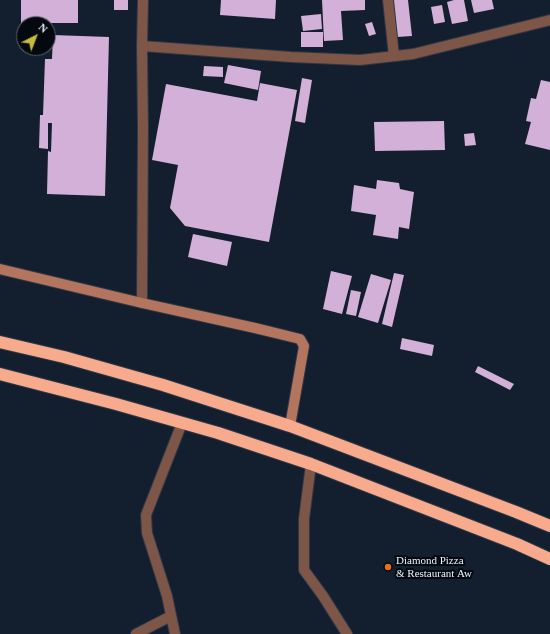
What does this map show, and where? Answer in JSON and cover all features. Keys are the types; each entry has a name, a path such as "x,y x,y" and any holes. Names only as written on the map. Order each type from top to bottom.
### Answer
{"highway":[{"path":"0,342 64,357 163,384 290,426 550,526"},
{"path":"0,374 109,402 218,433 311,464 510,541 550,559"}],"street":[{"path":"142,303 143,0"},
{"path":"388,0 394,56"},
{"path":"142,46 291,57 360,60 413,54 550,20"},
{"path":"0,270 300,339 304,346 290,426"},
{"path":"175,634 167,596 147,533 146,515 182,423"},
{"path":"311,464 304,519 304,570 323,596 347,634"},
{"path":"136,634 171,616"}],"building":[{"path":"21,0 78,0 78,23 56,23 56,16 21,16"},
{"path":"114,0 128,0 128,10 114,10"},
{"path":"221,0 276,0 275,19 220,15"},
{"path":"322,0 365,0 365,10 341,11 343,40 324,41"},
{"path":"393,0 408,0 412,36 397,37"},
{"path":"464,0 468,21 452,24 447,2"},
{"path":"471,0 492,0 494,9 474,13"},
{"path":"442,5 445,22 434,24 431,7"},
{"path":"321,14 322,29 303,31 301,16"},
{"path":"372,22 376,34 369,36 365,24"},
{"path":"301,32 323,32 323,47 301,47"},
{"path":"56,35 109,37 105,196 47,194 48,151 51,152 52,123 48,123 48,149 39,148 40,115 43,115 45,59 52,59 52,56 56,56"},
{"path":"228,65 261,71 258,90 224,83"},
{"path":"204,66 223,67 223,77 203,76"},
{"path":"302,78 312,80 305,123 295,121"},
{"path":"541,80 550,82 550,150 525,144 531,122 526,121 531,98 536,99"},
{"path":"260,83 297,90 269,242 185,226 170,208 178,165 152,160 166,84 257,101"},
{"path":"444,121 445,150 375,151 374,122"},
{"path":"474,133 476,145 465,146 464,134"},
{"path":"377,180 399,183 400,189 414,192 409,229 399,227 398,239 373,235 376,215 351,211 354,185 376,189"},
{"path":"193,234 232,242 227,266 188,257"},
{"path":"331,271 352,276 342,314 323,309"},
{"path":"394,273 404,275 392,327 382,324"},
{"path":"371,274 391,280 378,323 358,317"},
{"path":"351,290 361,292 356,316 346,314"},
{"path":"402,338 434,345 432,356 400,349"},
{"path":"478,366 514,384 510,390 475,372"}],"place":[{"name":"Diamond Pizza & Restaurant Aw","path":"388,567"}]}
